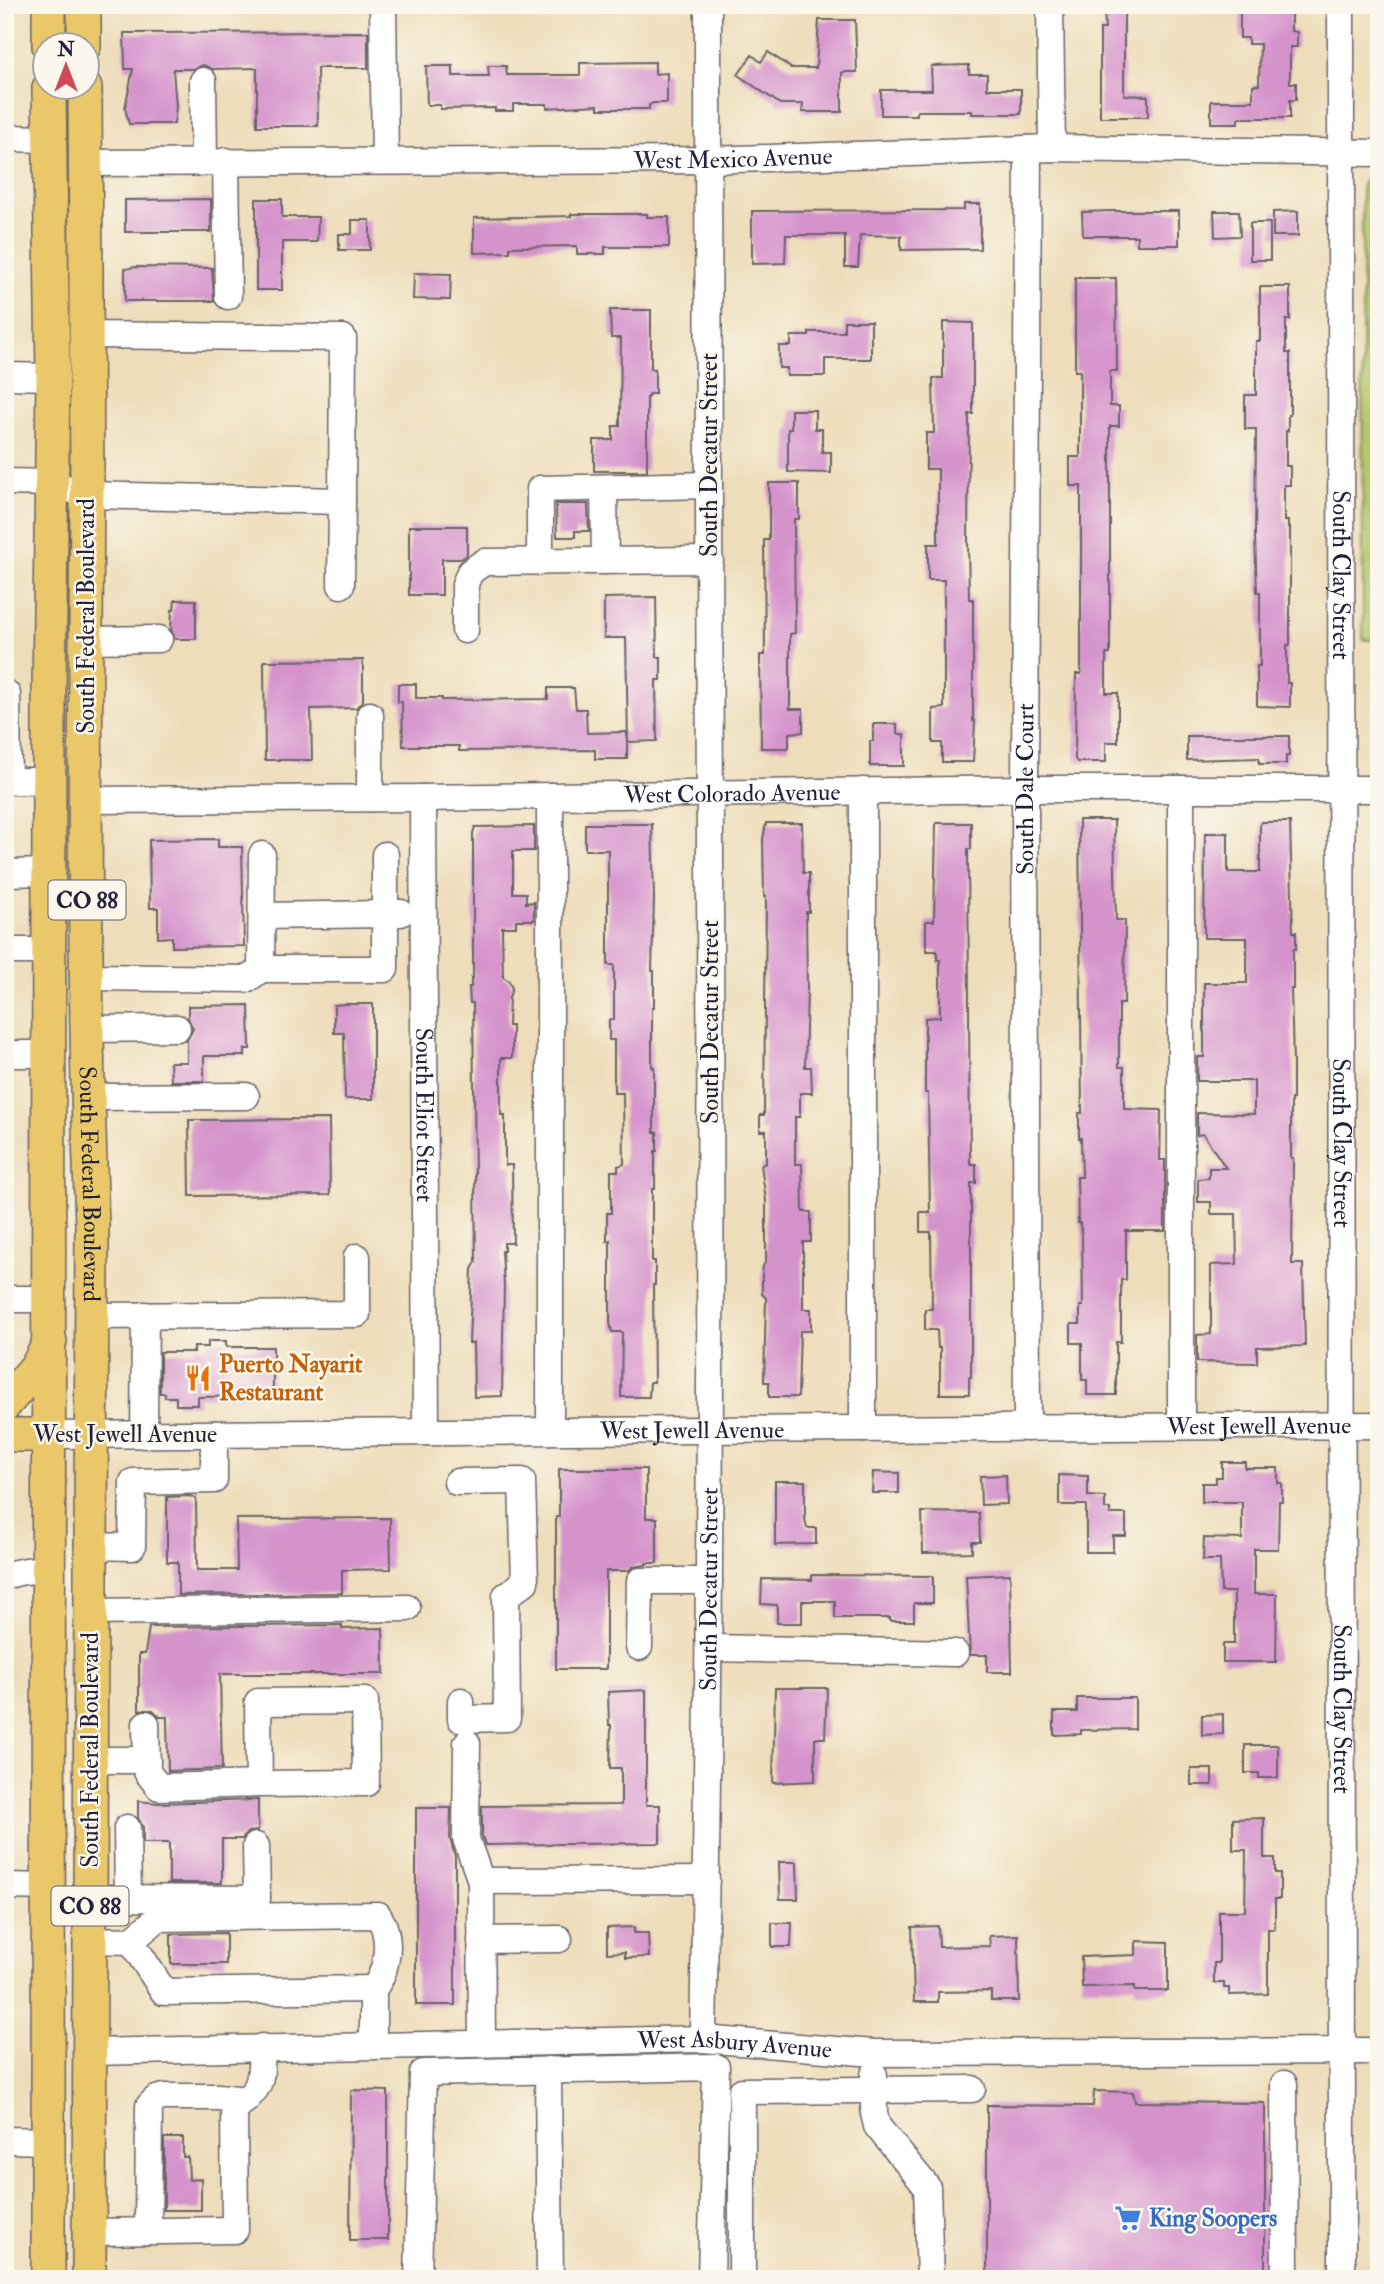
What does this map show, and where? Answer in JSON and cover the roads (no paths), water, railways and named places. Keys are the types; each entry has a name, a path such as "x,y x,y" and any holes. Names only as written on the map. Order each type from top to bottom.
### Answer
{"main road":[{"path":"49,5 49,32"},
{"path":"84,5 85,32"},
{"name":"South Federal Boulevard","path":"48,2279 49,693 53,377 49,102"},
{"name":"South Federal Boulevard","path":"85,102 87,1029 92,1225 89,2279"},
{"path":"5,1404 38,1365 50,1341"},
{"name":"West Jewell Avenue","path":"5,1435 50,1435"}],"street":[{"path":"383,5 384,161"},
{"name":"South Decatur Street","path":"703,2039 709,1648 708,5"},
{"name":"South Dale Court","path":"1027,1428 1025,789 1040,149 1050,5"},
{"name":"South Clay Street","path":"1341,5 1342,2279"},
{"path":"203,81 215,161 228,296"},
{"path":"5,138 50,139"},
{"name":"West Mexico Avenue","path":"85,163 708,160 1040,149 1379,153"},
{"path":"86,335 342,338 341,585"},
{"path":"5,376 53,377"},
{"path":"5,482 51,482 87,495 342,501"},
{"path":"540,562 540,489 709,485"},
{"path":"604,488 605,561"},
{"path":"465,630 465,584 470,572 484,562 710,560"},
{"path":"85,640 159,639"},
{"path":"49,693 6,694 8,781 49,780"},
{"path":"370,715 370,798"},
{"name":"West Colorado Avenue","path":"86,800 1025,789 1379,789"},
{"path":"1181,789 1181,1426"},
{"path":"863,791 863,1429"},
{"path":"550,796 550,1431"},
{"name":"South Eliot Street","path":"423,798 426,1432"},
{"path":"261,969 262,855"},
{"path":"87,977 248,979 261,969 384,969 385,855"},
{"path":"5,873 50,872"},
{"path":"262,916 423,911"},
{"path":"5,951 50,951"},
{"path":"87,1029 177,1028"},
{"path":"5,1054 50,1054"},
{"path":"88,1097 246,1096"},
{"path":"91,1316 357,1314 357,1257"},
{"path":"5,1299 50,1299"},
{"path":"144,1434 145,1315"},
{"name":"West Jewell Avenue","path":"50,1435 1379,1424"},
{"path":"90,1546 132,1547 133,1482 214,1480 214,1434"},
{"path":"457,1482 522,1481 525,1582 506,1596 507,1718 461,1719 461,1701"},
{"path":"5,1577 8,1574 32,1570 49,1570"},
{"path":"639,1647 640,1581 709,1581"},
{"path":"90,1612 407,1608"},
{"path":"709,1648 955,1653"},
{"path":"146,1724 147,1772 159,1787 366,1783 365,1701 258,1702 259,1784"},
{"path":"467,1743 466,1839 481,1881 482,2043"},
{"path":"89,1760 147,1760"},
{"path":"127,1828 128,1899"},
{"path":"90,1898 257,1899 256,1846"},
{"path":"481,1881 706,1880"},
{"path":"5,1886 48,1887"},
{"path":"90,1940 131,1941 158,1918 378,1914 385,1930 386,1949 382,1978 373,1989 373,2044"},
{"path":"481,1940 559,1938"},
{"path":"131,1941 164,1992 373,1989"},
{"name":"West Asbury Avenue","path":"89,2052 703,2039 874,2053 1379,2051"},
{"path":"89,2232 235,2230 234,2109 256,2092 260,2082 262,2047"},
{"path":"874,2053 877,2126 927,2187 930,2279"},
{"path":"418,2279 423,2073 716,2067 711,2279"},
{"path":"548,2070 550,2279"},
{"path":"1284,2084 1285,2279"},
{"path":"742,2279 742,2091 972,2089"},
{"path":"148,2231 149,2106 156,2099 164,2097 218,2096 246,2100"},
{"path":"5,2140 48,2141"}],"place":[{"name":"Puerto Nayarit Restaurant","path":"198,1378"},
{"name":"King Soopers","path":"1128,2218"}]}
